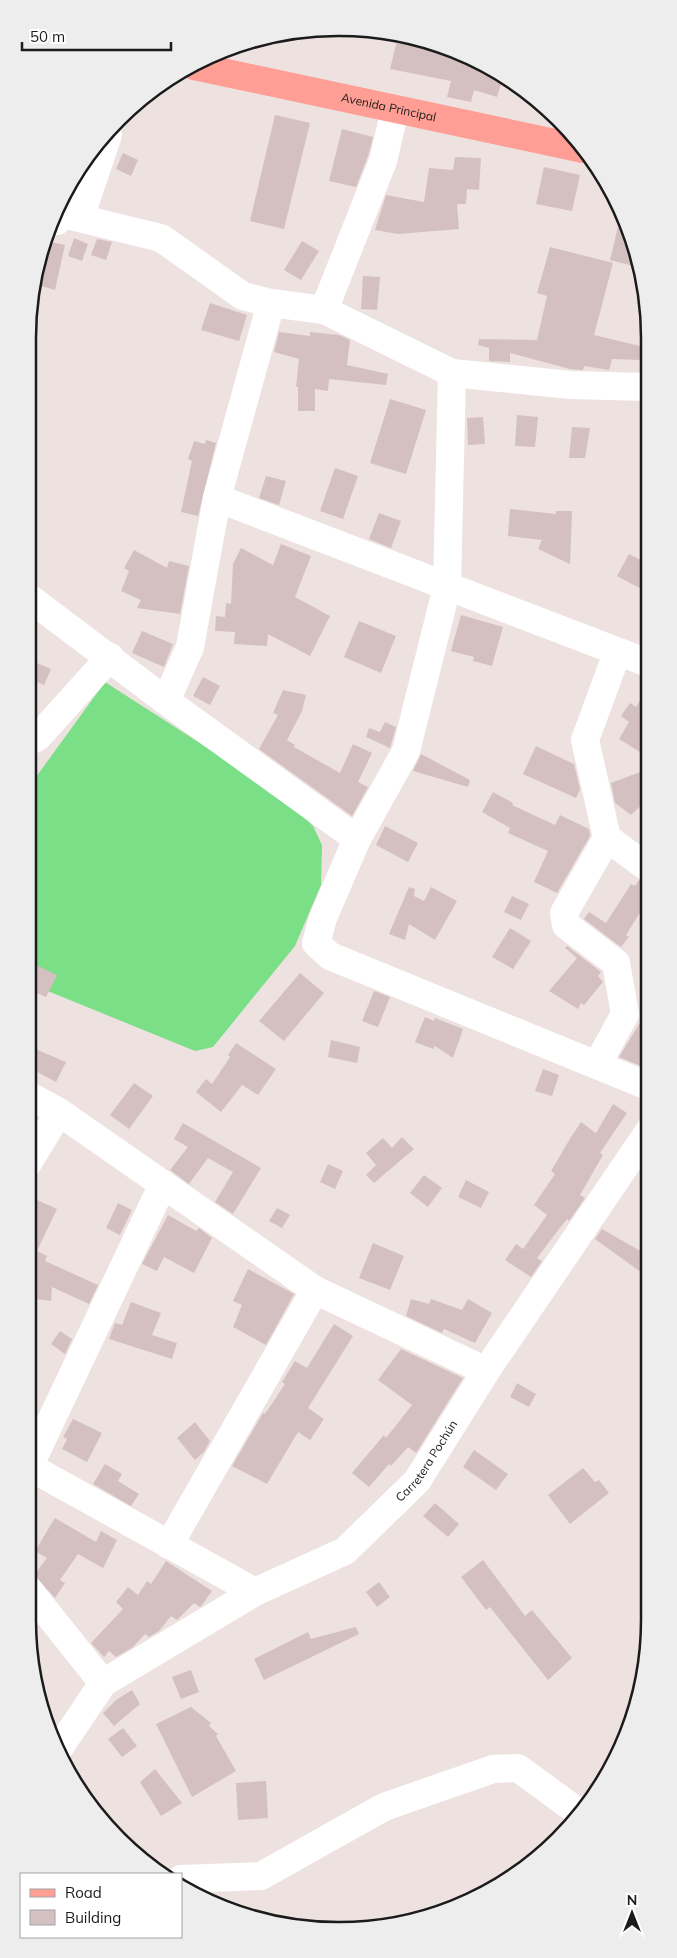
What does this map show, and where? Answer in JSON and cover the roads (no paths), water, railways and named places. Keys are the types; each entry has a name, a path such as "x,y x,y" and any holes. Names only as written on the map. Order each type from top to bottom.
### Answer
{"main road":[{"name":"Avenida Principal","path":"203,68 572,147"}],"street":[{"path":"324,310 383,161 395,110"},
{"path":"98,157 68,219 161,238 243,296 271,303 324,310 452,373 570,385 641,387"},
{"path":"166,701 190,647 217,498 271,303"},
{"path":"452,373 447,587 406,751 357,839 323,918 316,943 330,956 641,1083"},
{"path":"217,498 641,661"},
{"path":"36,603 166,701 357,839"},
{"path":"617,653 584,740 607,838 641,863"},
{"path":"36,738 110,657"},
{"path":"597,1065 625,1014 616,963 566,925 564,913 607,838"},
{"path":"36,1099 59,1112 315,1290 486,1371"},
{"path":"36,1150 59,1112"},
{"name":"Carretera Pochún","path":"103,1683 255,1592 345,1551 417,1481 486,1371 641,1165"},
{"path":"36,1450 163,1184"},
{"path":"169,1545 315,1290"},
{"path":"36,1471 255,1592"},
{"path":"36,1599 103,1683 63,1743"},
{"path":"185,1880 261,1876 384,1807 493,1769 518,1768 574,1809"}]}
